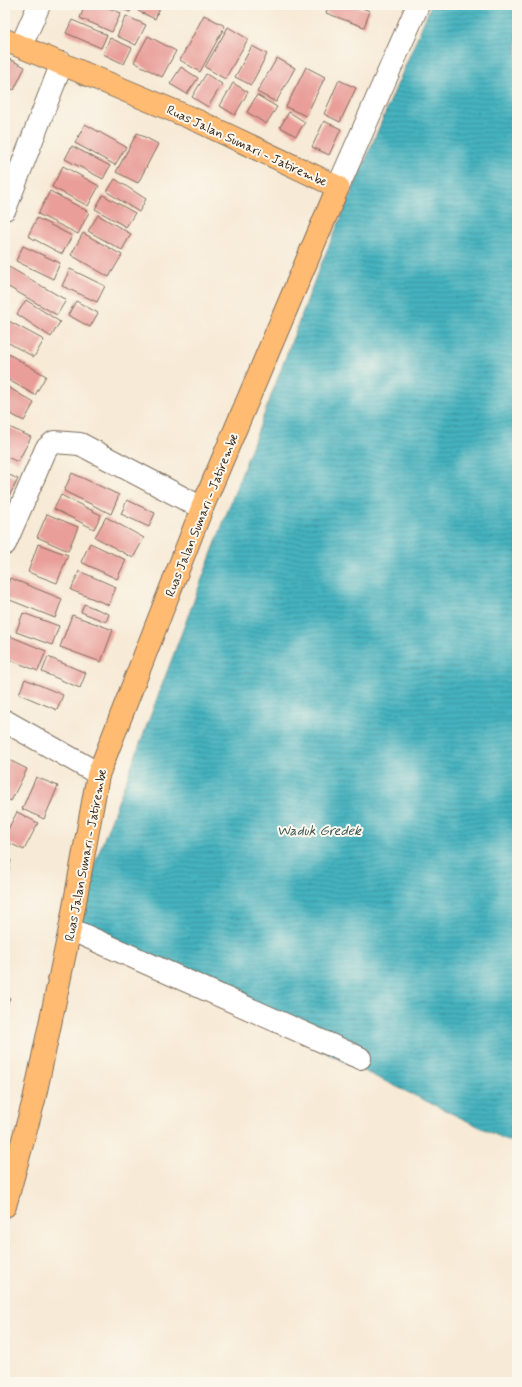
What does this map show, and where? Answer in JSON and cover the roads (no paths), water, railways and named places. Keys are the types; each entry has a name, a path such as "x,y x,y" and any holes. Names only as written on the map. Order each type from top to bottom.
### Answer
{"main road":[{"name":"Ruas Jalan Sumari - Jatirembe","path":"5,1206 34,1100 70,929 98,775 202,508 338,187 198,121 13,43"}],"street":[{"path":"13,43 39,5"},
{"path":"338,187 418,5"},
{"path":"5,210 62,63"},
{"path":"5,544 46,449 54,442 80,444 202,508"},
{"path":"5,721 98,775"},
{"path":"70,929 360,1058"}],"water":[{"name":"Waduk Gredek","path":"431,5 517,5 517,1145 70,929 317,274"}]}
